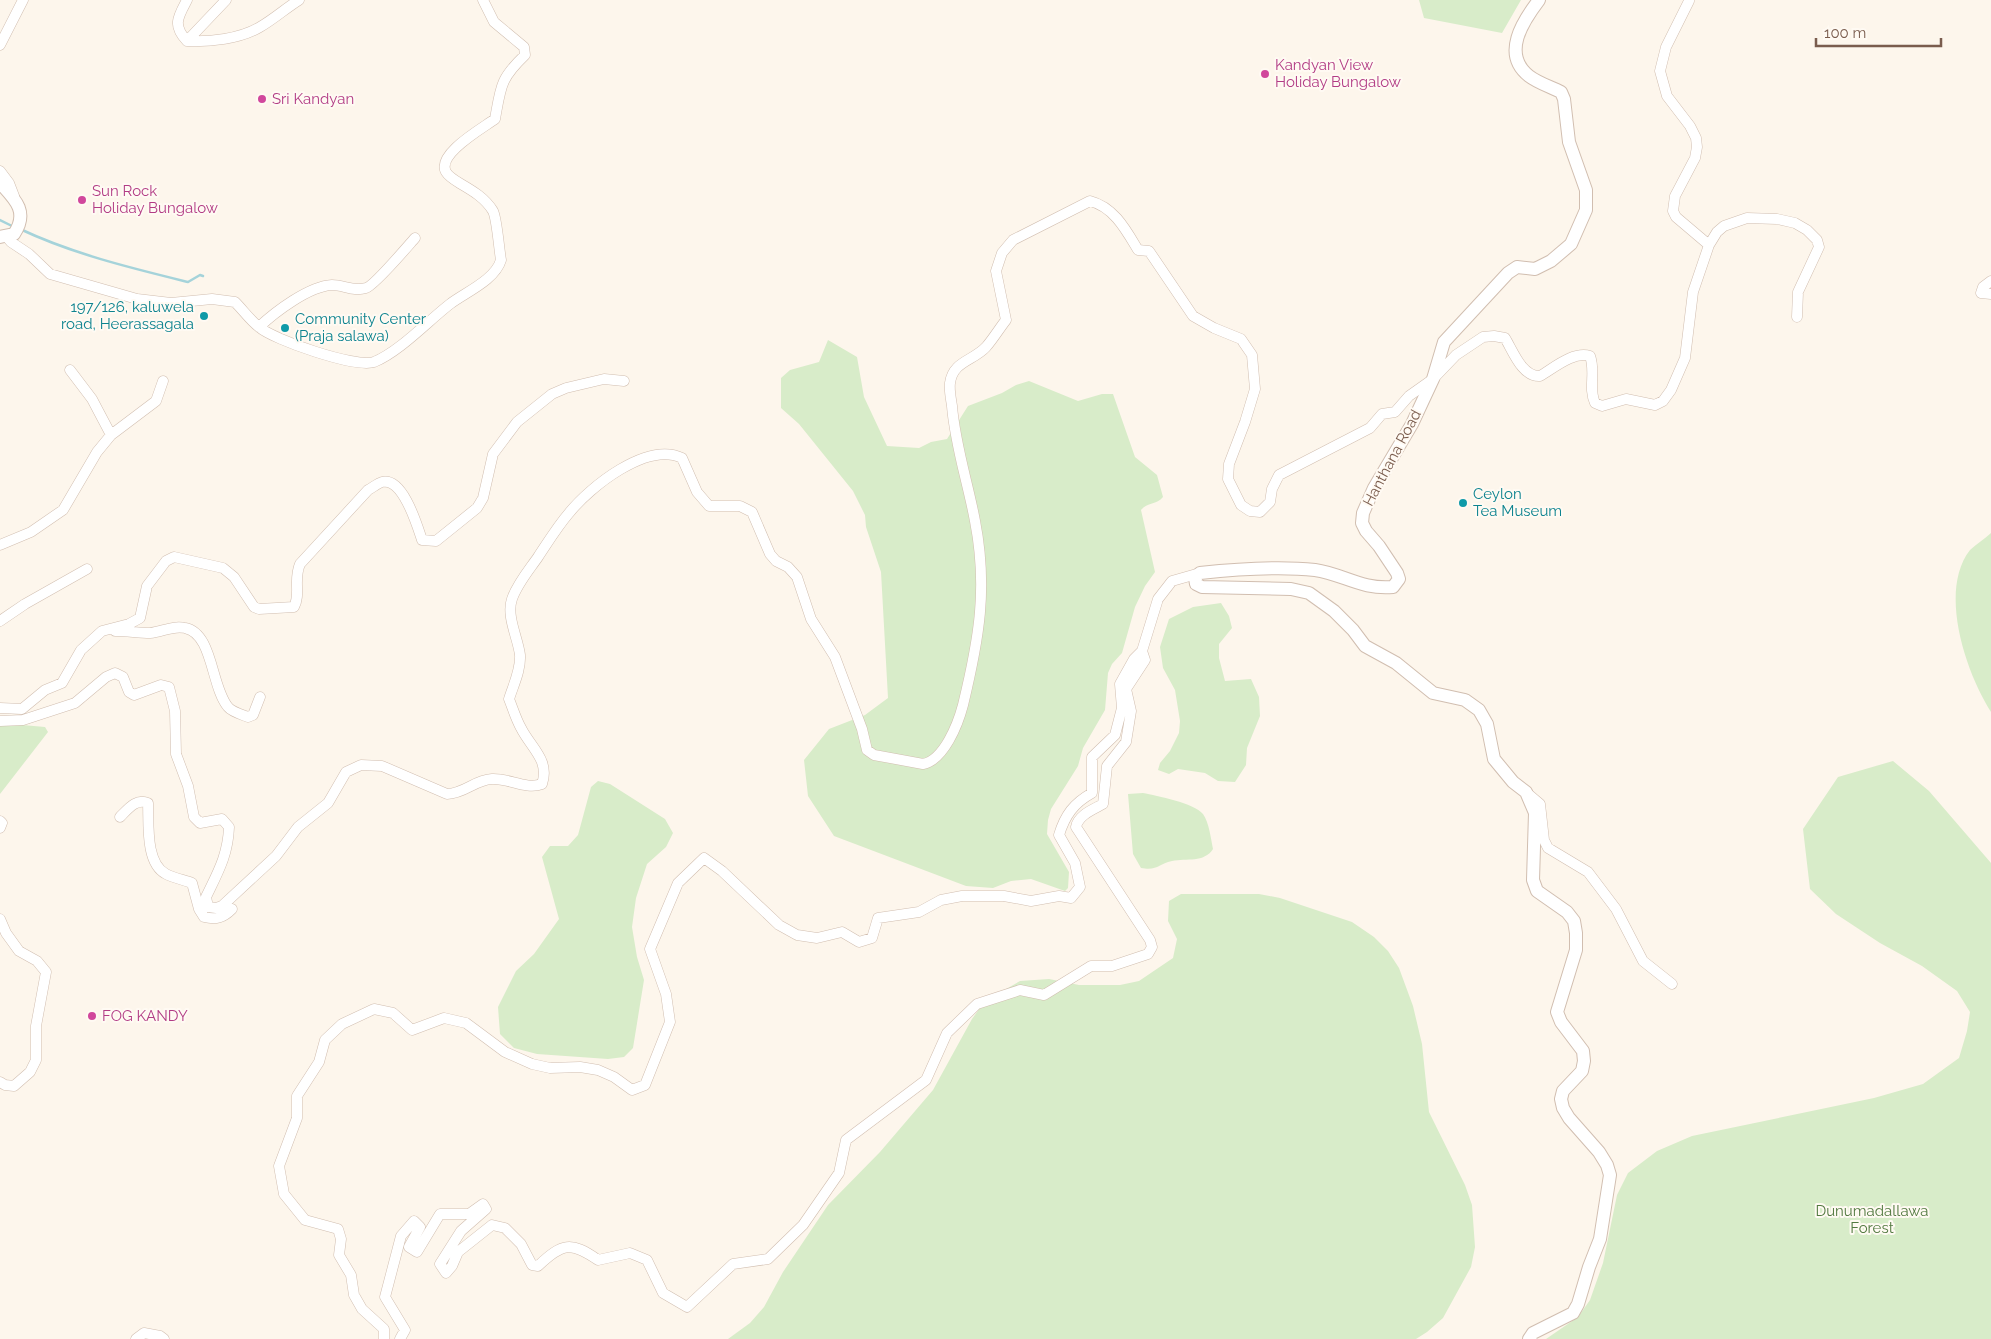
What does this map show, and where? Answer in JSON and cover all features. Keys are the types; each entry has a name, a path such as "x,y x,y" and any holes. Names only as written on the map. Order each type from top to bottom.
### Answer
{"street":[{"path":"0,45 23,0"},
{"path":"186,0 177,18 180,33 187,41 205,42 249,33 261,27 299,0"},
{"path":"187,41 226,0"},
{"path":"0,171 9,183 21,216 10,233 11,242 30,254 50,274 137,299 171,303 212,299 235,302 259,327 281,341 355,363 371,363 386,356 451,304 487,279 499,267 501,260 494,212 481,196 451,178 446,172 445,166 448,156 456,146 495,119 502,82 512,67 525,55 524,47 494,22 483,0"},
{"name":"Hanthana Road","path":"1200,573 1250,568 1316,570 1354,583 1380,588 1393,587 1399,579 1379,546 1366,531 1362,523 1363,512 1374,488 1412,424 1433,379 1444,342 1508,273 1517,266 1535,269 1551,261 1571,244 1586,210 1586,190 1569,142 1564,99 1561,92 1529,76 1520,66 1516,54 1516,38 1525,19 1539,0"},
{"path":"1689,1 1666,47 1660,72 1667,96 1690,126 1696,138 1697,147 1695,158 1675,196 1673,211 1676,217 1709,245"},
{"path":"0,183 16,200"},
{"path":"1,724 23,720 75,703 106,677 115,673 124,677 129,692 134,695 161,685 169,687 175,712 176,754 188,786 194,817 200,823 222,819 229,826 228,844 224,861 206,896 208,906 216,908 222,906 276,856 298,826 328,803 346,772 361,765 382,766 447,794 458,794 478,782 491,779 510,780 533,787 542,784 545,774 543,763 521,729 509,699 519,671 520,656 512,624 512,600 527,573 569,512 600,482 646,457 667,453 682,458 697,492 709,506 740,506 752,512 770,554 776,561 788,567 797,577 811,619 835,657 862,729 866,750 874,754 923,764 930,763 941,752 959,723 973,663 982,606 982,569 975,521 953,421 950,382 958,365 984,349 1006,320 996,271 1002,253 1014,240 1090,201 1101,203 1116,216 1138,250 1149,251 1193,316 1214,328 1241,338 1252,355 1254,389 1245,422 1229,464 1228,479 1241,505 1250,511 1260,512 1270,502 1272,489 1279,475 1370,428 1382,414 1395,412 1409,396 1433,379 1456,355 1483,337 1505,338 1526,372 1534,376 1540,376 1574,356 1583,354 1590,356 1593,365 1592,396 1595,403 1602,406 1626,399 1655,405 1663,400 1671,390 1686,358 1693,292 1709,245 1716,232 1724,226 1747,218 1777,219 1795,223 1807,230 1817,240 1819,247 1798,292 1797,317"},
{"path":"259,327 293,301 326,286 338,285 351,290 368,288 415,238"},
{"path":"1991,281 1983,287 1981,293 1991,294"},
{"path":"70,370 92,399 111,435"},
{"path":"0,708 22,708 45,690 62,682 81,650 102,631 129,624 140,618 147,586 166,561 174,557 223,568 234,577 254,607 258,609 294,607 298,601 295,574 300,564 368,490 382,482 393,483 397,488 412,512 422,540 436,541 477,508 483,498 493,454 518,422 552,394 566,388 604,379 624,381"},
{"path":"0,545 31,532 63,510 97,452 111,435 156,401 163,381"},
{"path":"0,621 25,604 87,569"},
{"path":"384,1339 384,1329 362,1309 354,1295 351,1276 339,1255 341,1239 338,1229 305,1220 284,1194 279,1166 297,1118 297,1096 319,1062 325,1040 342,1024 374,1009 394,1013 412,1030 444,1018 466,1023 505,1052 532,1064 550,1068 580,1067 598,1070 614,1076 632,1090 646,1085 670,1022 666,994 650,949 678,883 704,858 722,871 779,925 797,936 817,938 842,932 859,942 872,938 878,918 919,912 941,900 962,896 1004,896 1031,901 1059,896 1071,898 1080,887 1075,863 1059,835 1065,817 1080,799 1092,793 1092,757 1115,735 1122,708 1120,684 1134,659 1142,651 1158,599 1172,581 1200,573"},
{"path":"1200,573 1195,578 1196,584 1202,587 1291,589 1309,593 1334,611 1353,630 1365,646 1396,663 1433,693 1465,700 1479,710 1487,724 1494,759 1513,782 1540,804 1544,840 1548,848 1588,872 1616,909 1643,961 1672,984"},
{"path":"102,631 152,633 177,627 196,632 205,644 213,675 228,708 248,717 253,714 260,697"},
{"path":"400,1339 405,1330 386,1297 401,1236 414,1221 420,1227 408,1247 417,1252 440,1214 468,1214 483,1204 486,1209 461,1231 440,1264 446,1273 452,1266 458,1252 492,1225 505,1228 521,1244 532,1265 538,1266 552,1253 568,1246 584,1250 598,1260 630,1253 639,1256 647,1260 663,1294 688,1307 733,1264 768,1259 803,1225 839,1173 846,1140 926,1080 947,1033 977,1004 1020,990 1044,995 1091,966 1112,966 1148,954 1152,947 1150,940 1076,827 1076,822 1085,814 1103,804 1107,766 1126,742 1131,711 1126,689 1145,660 1142,651"},
{"path":"1526,792 1535,814 1533,880 1537,891 1567,912 1574,921 1576,933 1576,950 1557,1012 1561,1022 1583,1051 1584,1061 1582,1071 1563,1091 1561,1098 1563,1108 1599,1152 1608,1165 1610,1175 1600,1239 1588,1267 1578,1304 1573,1313 1533,1333 1529,1339"},
{"path":"120,817 134,804 144,801 148,803 150,844 156,865 165,873 192,883 199,909 204,917 214,919 224,916 232,909 222,906"},
{"path":"0,822 2,823 0,828"},
{"path":"0,919 6,933 19,951 38,961 46,972 36,1026 36,1060 30,1072 14,1086 5,1085 0,1082"},
{"path":"136,1339 144,1332 160,1336 164,1339"}],"green space":[{"path":"1419,0 1521,0 1502,33 1424,18"},
{"path":"828,340 857,357 864,397 887,446 919,448 931,442 947,439 968,406 1029,381 1078,401 1102,394 1113,394 1135,457 1157,475 1163,497 1161,500 1143,507 1141,510 1155,572 1145,586 1135,607 1122,653 1112,664 1108,673 1105,710 1083,748 1078,766 1051,809 1048,820 1047,834 1069,872 1068,888 1065,891 1031,879 1011,881 993,888 966,886 834,836 808,796 804,760 829,729 865,715 888,698 881,572 866,527 865,515 853,491 799,424 781,408 781,378 790,370 819,362"},
{"path":"1991,533 1991,712 1973,676 1965,654 1959,632 1956,587 1961,567 1970,550"},
{"path":"1221,603 1229,616 1232,628 1219,644 1219,658 1225,681 1251,679 1259,697 1260,716 1247,748 1246,765 1235,782 1218,781 1205,773 1178,769 1169,774 1158,770 1160,763 1170,751 1179,733 1180,721 1175,690 1163,668 1160,647 1169,619 1193,607"},
{"path":"0,723 45,727 48,732 0,794"},
{"name":"Dunumadallawa Forest","path":"1893,761 1929,791 1991,863 1991,1339 1546,1339 1578,1317 1590,1300 1603,1263 1617,1195 1628,1173 1657,1151 1692,1136 1874,1098 1923,1084 1959,1058 1967,1031 1970,1012 1957,991 1922,966 1880,943 1836,914 1810,889 1803,829 1838,777"},
{"path":"598,781 610,784 665,819 673,833 666,847 647,864 636,898 632,927 637,957 644,980 633,1048 624,1057 608,1059 537,1054 514,1048 500,1034 498,1007 516,971 534,954 559,919 542,857 550,846 568,846 578,835 591,787"},
{"path":"1143,793 1184,803 1203,814 1208,826 1213,849 1200,858 1167,862 1155,868 1141,868 1133,854 1128,794"},
{"path":"1181,894 1259,894 1280,898 1352,922 1374,937 1388,951 1399,968 1413,1006 1422,1044 1429,1112 1465,1185 1472,1205 1475,1247 1471,1267 1443,1318 1416,1339 728,1339 750,1323 764,1307 783,1272 828,1205 880,1152 933,1090 972,1019 985,1001 1020,981 1049,979 1079,985 1120,985 1139,981 1173,958 1177,939 1168,921 1169,901"}],"waterway":[{"path":"0,220 12,226"},
{"path":"20,229 102,260 188,282 200,275 203,276"}],"place":[{"name":"Kandyan View Holiday Bungalow","path":"1265,74"},
{"name":"Sri Kandyan","path":"262,99"},
{"name":"Sun Rock Holiday Bungalow","path":"82,200"},
{"name":"197/126, kaluwela road, Heerassagala","path":"204,316"},
{"name":"Community Center (Praja salawa)","path":"285,328"},
{"name":"Ceylon Tea Museum","path":"1463,503"},
{"name":"FOG KANDY","path":"92,1016"}]}
